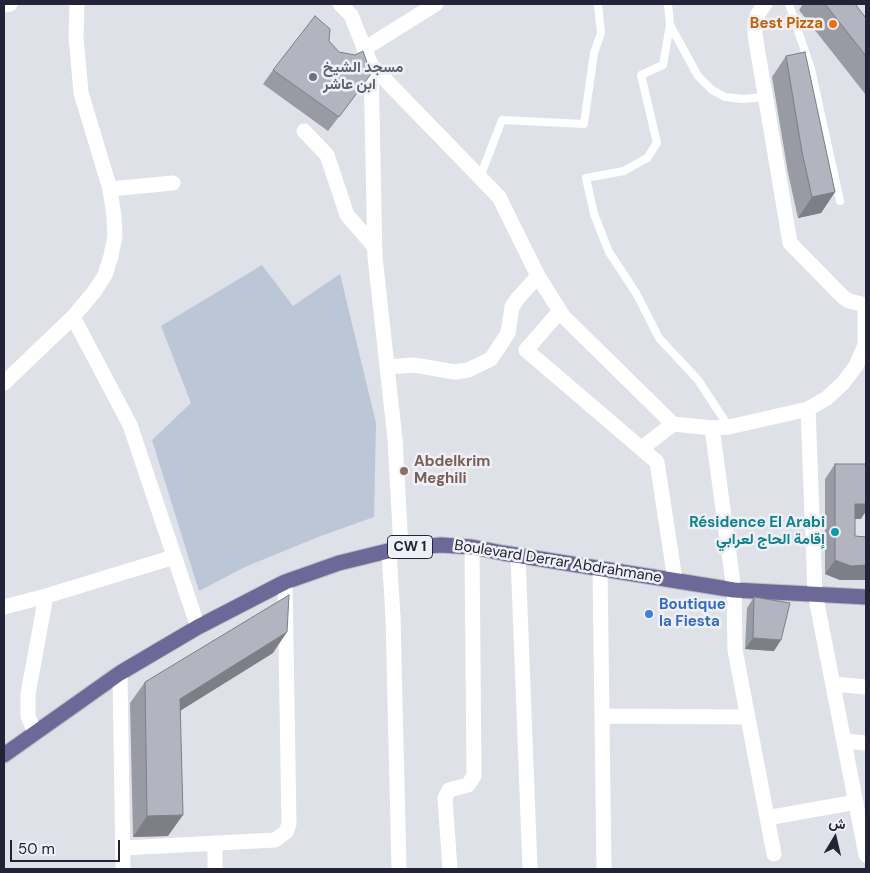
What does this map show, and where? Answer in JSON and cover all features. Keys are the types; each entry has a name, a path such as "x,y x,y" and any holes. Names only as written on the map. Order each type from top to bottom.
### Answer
{"main road":[{"name":"Boulevard Derrar Abdrahmane","path":"4,755 120,672 198,627 284,582 339,563 395,549 441,544 472,547 734,590 866,596"}],"street":[{"path":"4,5 10,4"},
{"path":"4,383 73,316 94,292 105,275 115,236 110,189 81,93 76,36 77,4"},
{"path":"340,4 351,15 370,65 374,246 395,439 393,617 399,869"},
{"path":"364,49 434,4"},
{"path":"370,65 499,197 538,276 563,316 673,424 712,428 729,427 808,409 827,398 856,366 865,345 866,305 849,301 843,297 790,243 754,28 758,14 765,4"},
{"path":"304,131 327,156 347,215 374,246"},
{"path":"110,189 173,183"},
{"path":"387,367 414,366 455,372 468,370 491,359 508,333 512,307 538,276"},
{"path":"560,311 526,350 657,462 675,580"},
{"path":"73,316 130,425 198,627"},
{"path":"808,409 815,593 866,855"},
{"path":"642,448 673,424"},
{"path":"712,428 734,590 736,650 774,854"},
{"path":"450,869 445,798 449,790 468,785 474,776 472,547"},
{"path":"518,556 530,869"},
{"path":"4,607 174,557"},
{"path":"600,568 604,869"},
{"path":"123,848 275,840 283,835 288,828 284,582"},
{"path":"35,733 28,716 28,694 46,596"},
{"path":"120,672 123,869"},
{"path":"833,684 866,687"},
{"path":"602,716 748,717"},
{"path":"844,741 866,743"},
{"path":"768,818 856,802"},
{"path":"215,843 215,869"}],"lane":[{"path":"480,176 502,120 584,124 594,53 601,33 598,4"},
{"path":"668,4 670,25 663,65 641,75 657,143 647,158 624,171 586,178 594,214 609,252 636,293 659,338 698,380 729,427"},
{"path":"789,4 811,69 840,201"},
{"path":"670,25 698,76 712,90 724,97 743,99 765,98"}],"shaded area":[{"path":"262,265 293,306 340,274 376,423 374,517 318,537 245,567 199,591 152,440 191,403 161,326"}],"building":[{"path":"825,4 855,4 866,18 866,56"},
{"name":"مسجد الشيخ ابن عاشر","path":"315,16 330,29 329,41 339,52 355,55 363,51 371,74 339,117 273,70"},
{"path":"805,52 835,192 812,197 802,152 786,56"},
{"path":"835,464 866,464 866,504 855,504 855,536 866,537 866,565 851,566 835,560"},
{"path":"289,595 287,632 180,699 183,815 147,816 145,682"},
{"path":"754,597 790,603 781,640 753,638"}],"place":[{"name":"Best Pizza","path":"833,24"},
{"name":"مسجد الشيخ ابن عاشر","path":"313,77"},
{"name":"Abdelkrim Meghili","path":"404,471"},
{"name":"Résidence El Arabi إقامة الحاج لعرابي","path":"835,532"},
{"name":"Boutique la Fiesta","path":"649,614"}]}
